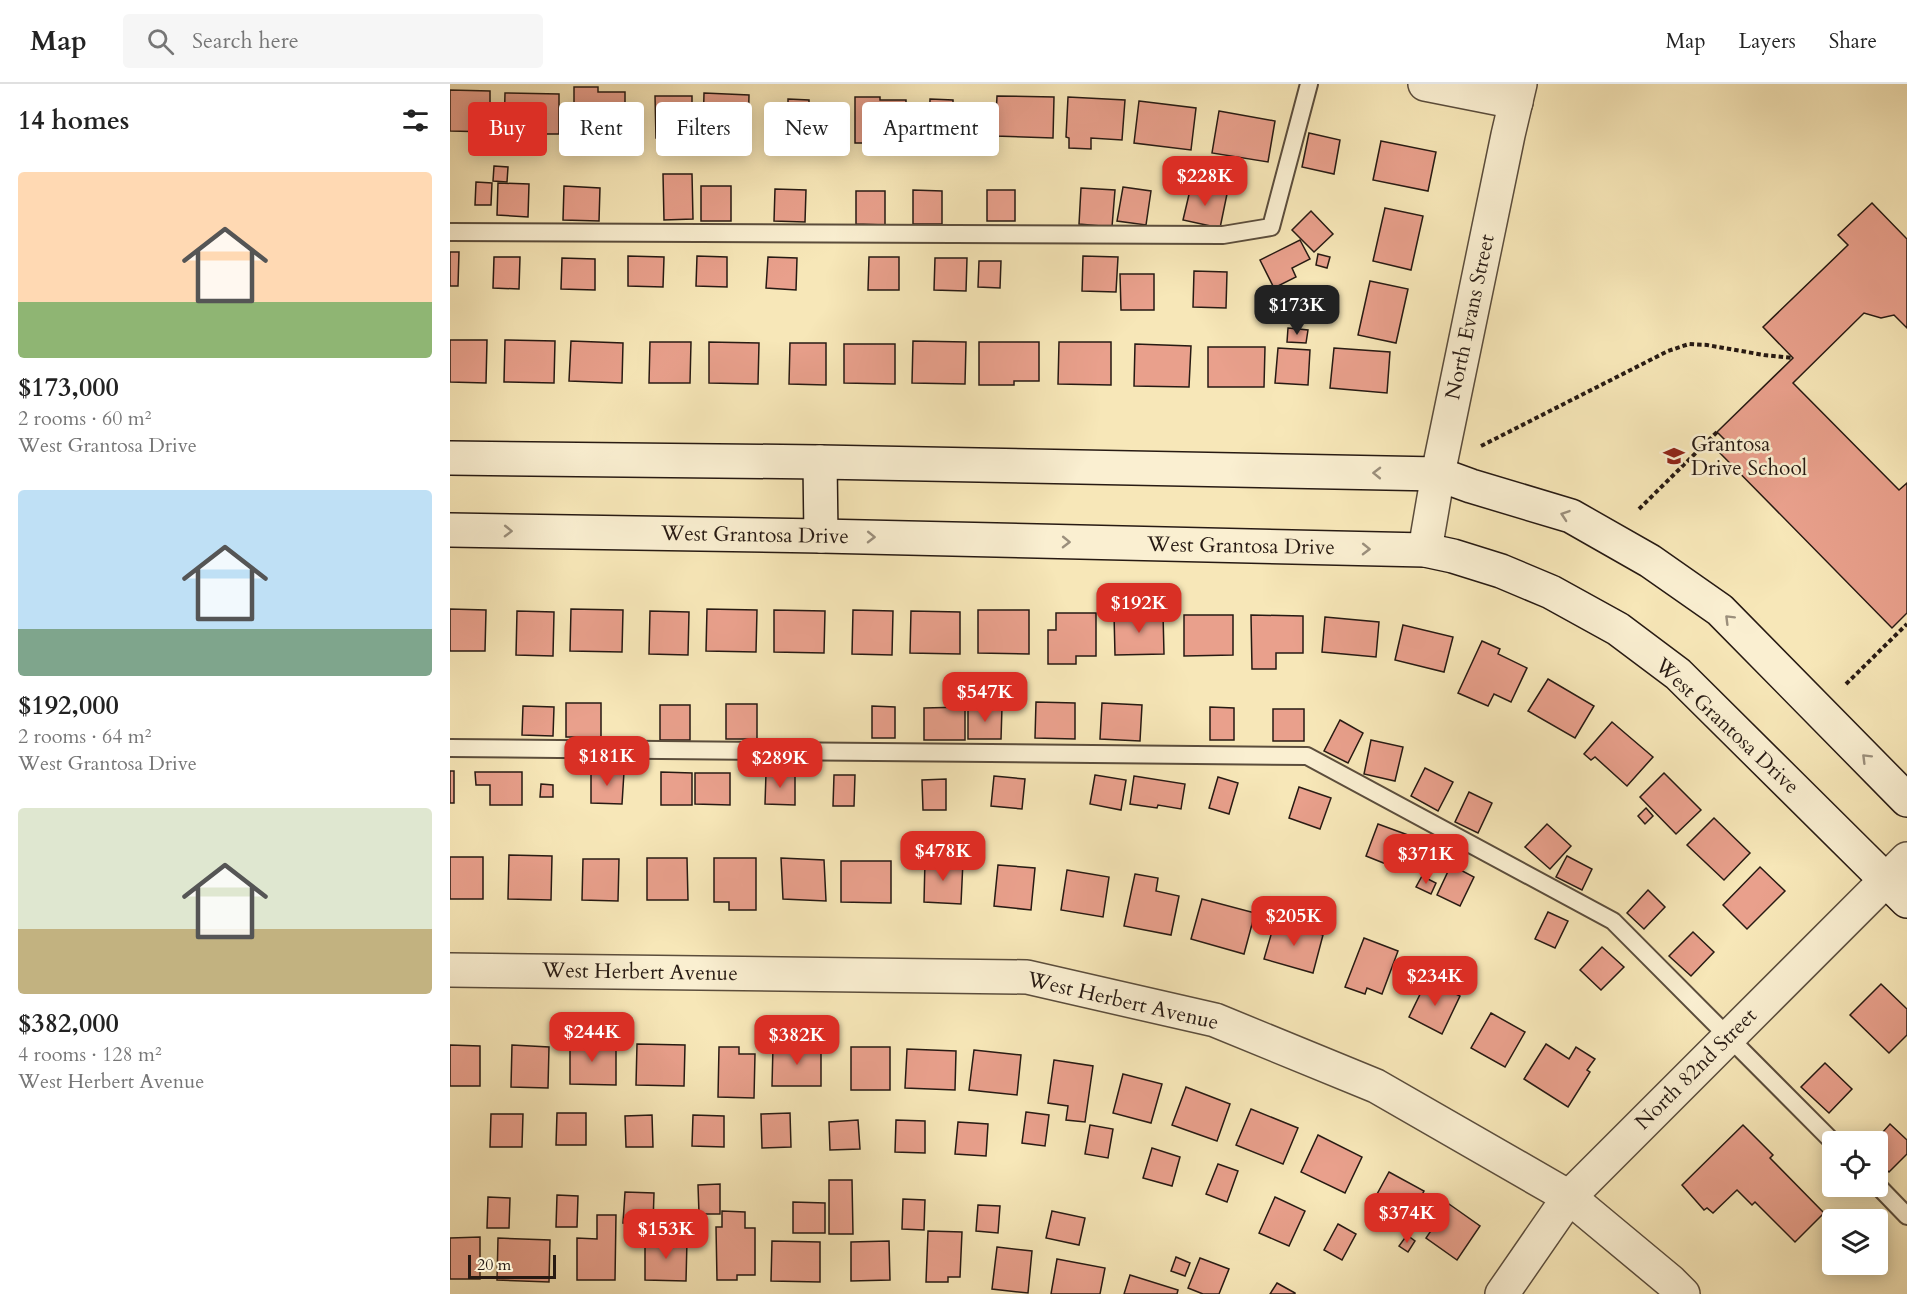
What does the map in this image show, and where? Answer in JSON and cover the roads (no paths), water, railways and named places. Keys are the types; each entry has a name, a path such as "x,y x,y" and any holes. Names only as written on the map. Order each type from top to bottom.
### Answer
{"street":[{"path":"1425,84 1518,93"},
{"name":"North Evans Street","path":"1425,550 1438,474 1518,93"},
{"path":"450,458 820,462 1438,474 1571,516 1650,561 1712,604 1907,800"},
{"path":"820,462 821,536"},
{"name":"West Grantosa Drive","path":"450,530 1425,550 1453,556 1551,592 1618,629 1678,674 1900,880"},
{"name":"North 82nd Street","path":"1502,1294 1569,1197 1729,1036 1900,880"},
{"name":"West Herbert Avenue","path":"450,970 1027,977 1215,1020 1376,1086 1569,1197 1683,1294"}],"lane":[{"path":"450,232 1223,235 1271,227 1309,84"},
{"path":"450,748 1307,756 1613,921 1822,1131"},
{"path":"1888,1196 1907,1216"}],"place":[{"name":"Grantosa Drive School","path":"1674,456"}]}
